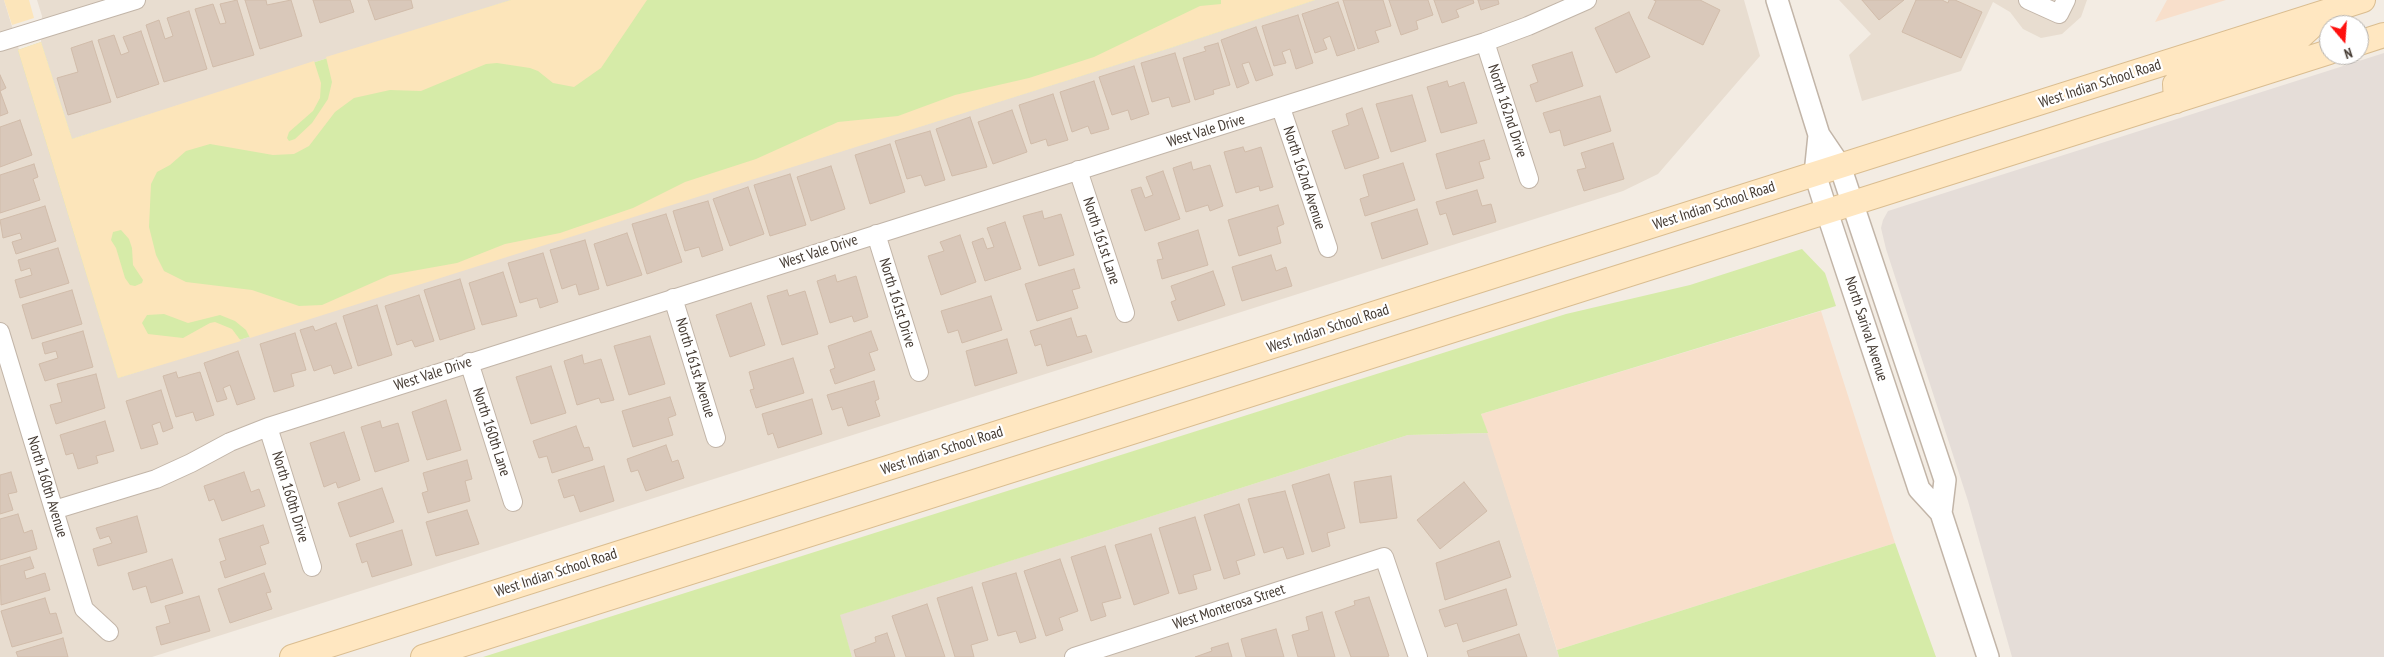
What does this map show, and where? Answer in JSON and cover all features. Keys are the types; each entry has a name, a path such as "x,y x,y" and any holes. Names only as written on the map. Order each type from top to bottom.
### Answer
{"main road":[{"name":"West Indian School Road","path":"292,657 2363,0"},
{"path":"2176,101 2175,84 2184,75 2298,39 2328,12"},
{"path":"2369,40 2384,35"},
{"path":"423,657 2319,55"}],"street":[{"path":"0,42 136,0"},
{"name":"West Vale Drive","path":"54,510 156,479 230,442 268,427 1485,42 1528,26 1587,0"},
{"name":"North Sarival Avenue","path":"1777,0 1819,136 1840,166 1851,204 1945,480 1941,513"},
{"path":"2028,0 2062,7"},
{"name":"North 162nd Drive","path":"1485,42 1529,179"},
{"name":"North 162nd Avenue","path":"1281,108 1328,248"},
{"name":"North Sarival Avenue","path":"1819,136 1815,174 1827,212 1920,489 1941,513 1988,657"},
{"name":"North 161st Lane","path":"1078,170 1124,312"},
{"name":"North 161st Drive","path":"876,234 919,372"},
{"name":"North 161st Avenue","path":"673,298 716,438"},
{"name":"North 160th Avenue","path":"0,332 84,609 109,632"},
{"name":"North 160th Lane","path":"469,362 513,502"},
{"name":"North 160th Drive","path":"268,427 312,567"},
{"name":"West Monterosa Street","path":"1074,657 1384,557 1418,657"}],"shaded area":[{"path":"0,0 4,0 118,378 1170,48 1315,0 1744,0 1760,56 1658,174 1623,191 152,657 0,657"},
{"path":"37,0 511,0 72,139 41,42 42,16"},
{"path":"1839,0 2087,0 2081,17 2062,34 2041,38 2023,29 2010,12 1993,2 1961,71 1862,101 1849,55 1871,34"},
{"path":"2167,0 2226,0 2155,22"},
{"path":"2384,53 2384,657 2012,657 1968,501 1886,249 1881,228 1888,211 2346,65 2369,65 2369,58"},
{"path":"1821,311 1895,543 1557,650 1481,414"},
{"path":"1488,433 1559,657 852,657 839,615 1408,435"}],"green space":[{"path":"511,0 1315,0 1170,48 118,378 18,50 41,42 72,139"},
{"path":"1802,249 1825,273 1836,306 1481,414 1488,433 1408,435 840,615 852,657 483,657 1566,314 1690,285"},
{"path":"1895,543 1936,657 1559,657 1557,650"}],"sand":[{"path":"4,0 29,0 34,18 12,25"},
{"path":"511,0 647,0 601,68 574,87 553,83 538,71 530,68 497,63 486,64 421,91 390,90 354,98 335,112 309,146 294,154 273,155 210,144 186,151 170,165 157,172 151,184 149,227 156,255 164,271 186,282 252,290 299,306 322,305 390,275 457,263 505,244 560,233 633,208 685,182 756,159 838,122 898,116 955,95 1029,78 1094,57 1200,6 1221,4 1221,0 1315,0 1170,48 250,338 246,330 235,321 220,315 188,323 164,314 147,315 142,323 148,334 183,338 215,322 232,329 241,341 118,378 18,50 41,42 72,139 314,61 321,83 320,98 313,111 289,132 287,138 289,141 295,139 312,123 328,99 332,82 326,57","holes":["121,230 129,239 132,248 133,265 143,280 142,283 135,286 130,285 125,278 116,248 111,240 113,232"]}],"building":[{"path":"237,0 254,55 213,67 195,9 213,4 220,24 226,23 220,4"},
{"path":"245,0 266,0 267,5 291,0 302,36 260,49"},
{"path":"313,0 350,0 354,12 320,23"},
{"path":"368,0 411,0 413,8 375,20"},
{"path":"1343,0 1383,0 1391,26 1375,31 1379,42 1358,49"},
{"path":"1389,0 1428,0 1433,15 1416,21 1418,29 1401,35"},
{"path":"1434,0 1473,0 1474,3 1456,10 1459,17 1442,23"},
{"path":"1478,0 1498,0 1499,4 1481,10"},
{"path":"1654,0 1700,0 1720,10 1703,45 1648,18 1656,1"},
{"path":"1862,0 1904,0 1879,20"},
{"path":"1916,0 1942,0 1948,3 1949,0 1955,0 1982,12 1961,58 1902,32"},
{"path":"1338,2 1355,50 1337,56 1330,36 1323,39 1327,49 1315,53 1302,14"},
{"path":"189,11 207,69 164,82 146,25 159,20 165,39 173,36 167,18"},
{"path":"1629,12 1650,57 1616,73 1595,28"},
{"path":"1298,15 1313,63 1296,69 1290,49 1282,52 1286,63 1274,66 1262,26"},
{"path":"1256,27 1273,75 1256,81 1249,62 1242,64 1249,83 1237,88 1221,40"},
{"path":"141,31 159,84 117,98 98,40 114,35 121,55 129,52 123,37"},
{"path":"92,41 111,102 68,115 57,78 78,72 71,48"},
{"path":"1218,43 1230,85 1213,90 1214,94 1195,100 1183,58 1206,51 1204,47"},
{"path":"1572,52 1583,86 1536,102 1530,85 1538,82 1532,65"},
{"path":"1175,53 1190,102 1172,107 1169,97 1152,102 1141,63"},
{"path":"1134,66 1149,114 1131,120 1128,110 1112,115 1099,77"},
{"path":"0,75 6,88 0,91"},
{"path":"1094,81 1109,129 1091,134 1088,126 1072,132 1060,92"},
{"path":"1447,81 1449,87 1464,82 1477,123 1441,133 1427,87"},
{"path":"0,91 8,113 0,116"},
{"path":"1053,94 1068,140 1048,146 1046,139 1031,144 1019,105"},
{"path":"1412,95 1426,141 1391,152 1376,104"},
{"path":"1600,96 1611,131 1564,146 1560,130 1550,133 1543,113"},
{"path":"1362,108 1379,158 1345,169 1332,131 1349,125 1346,114"},
{"path":"1012,110 1027,152 993,164 978,122"},
{"path":"970,117 987,167 952,176 936,129"},
{"path":"20,120 32,155 0,167 0,127"},
{"path":"930,131 945,180 925,186 921,175 907,179 895,141"},
{"path":"1484,140 1490,159 1479,162 1484,178 1446,189 1436,154"},
{"path":"1613,143 1624,179 1584,191 1577,170 1586,168 1581,153"},
{"path":"890,144 905,192 870,204 855,155"},
{"path":"1243,147 1245,152 1261,147 1273,187 1260,191 1259,186 1236,193 1224,152"},
{"path":"1191,162 1193,170 1210,165 1223,206 1210,211 1208,205 1186,212 1173,168"},
{"path":"1403,163 1415,200 1365,216 1360,199 1369,196 1363,175"},
{"path":"34,164 38,177 33,179 40,200 0,213 0,175"},
{"path":"831,166 845,209 811,221 797,177"},
{"path":"1163,171 1180,219 1145,231 1131,190 1141,187 1145,198 1153,195 1146,177"},
{"path":"790,174 806,225 770,236 754,185"},
{"path":"748,187 764,234 730,246 713,199"},
{"path":"1477,190 1482,206 1491,204 1496,222 1453,235 1446,213 1440,215 1436,202"},
{"path":"708,201 723,250 702,257 699,247 685,251 673,211"},
{"path":"1278,205 1284,224 1277,227 1281,243 1239,256 1228,220"},
{"path":"45,206 56,241 16,254 12,242 22,239 20,233 3,238 0,220"},
{"path":"1417,209 1428,244 1382,259 1371,223"},
{"path":"1042,211 1044,219 1061,214 1074,255 1039,266 1023,216"},
{"path":"666,214 682,262 647,274 632,224"},
{"path":"1005,222 1021,269 985,281 972,242 983,238 987,249 994,247 987,228"},
{"path":"1198,230 1208,265 1162,279 1157,260 1163,259 1158,243"},
{"path":"627,233 642,275 607,286 594,244"},
{"path":"960,235 976,282 941,295 928,256 944,251 940,242"},
{"path":"585,240 599,289 579,295 576,284 562,289 550,250"},
{"path":"58,248 69,283 20,298 15,280 32,275 30,268 21,271 18,260"},
{"path":"543,253 558,302 540,308 537,298 520,303 508,263"},
{"path":"1271,255 1276,271 1286,267 1292,286 1242,301 1232,267"},
{"path":"1074,269 1080,288 1072,290 1078,308 1037,321 1025,284"},
{"path":"1213,271 1225,305 1178,321 1171,302 1176,300 1171,286"},
{"path":"503,272 517,316 482,325 469,283"},
{"path":"835,275 837,282 856,276 868,317 854,322 852,316 830,323 817,281"},
{"path":"460,279 475,329 440,340 424,290"},
{"path":"72,290 82,324 32,339 22,305"},
{"path":"787,290 789,296 805,291 818,334 782,345 767,296"},
{"path":"419,295 434,341 415,347 412,340 397,345 385,306"},
{"path":"991,296 1002,330 962,343 958,330 948,333 941,311"},
{"path":"751,303 765,345 730,357 716,315"},
{"path":"377,305 392,355 358,366 343,316"},
{"path":"1071,318 1077,337 1086,335 1092,352 1047,366 1041,344 1035,346 1030,331"},
{"path":"336,323 352,368 334,374 331,365 314,371 300,330 313,326 315,331"},
{"path":"83,331 93,367 45,381 39,364 58,358 56,351 45,354 42,343"},
{"path":"871,331 878,350 869,353 875,370 835,384 830,370 835,368 828,346"},
{"path":"295,333 306,370 291,374 294,386 274,392 260,344"},
{"path":"650,336 665,384 629,395 614,346"},
{"path":"1007,339 1017,373 975,386 966,351"},
{"path":"238,351 255,399 237,405 230,385 223,388 227,399 217,402 204,363"},
{"path":"582,355 584,364 601,359 614,400 601,403 599,398 577,405 564,361"},
{"path":"793,358 804,393 756,408 750,390 754,389 749,372"},
{"path":"551,366 566,413 531,424 516,377"},
{"path":"176,372 178,378 200,372 214,415 196,421 193,412 176,417 163,376"},
{"path":"96,374 105,408 56,424 50,405 62,402 57,384"},
{"path":"874,381 879,399 875,401 880,416 848,426 842,407 832,410 827,395"},
{"path":"161,390 173,428 163,432 160,422 152,425 158,444 141,449 126,401"},
{"path":"670,397 676,415 668,418 673,435 633,447 622,411"},
{"path":"812,399 822,434 778,448 773,433 768,435 762,414"},
{"path":"446,400 461,450 427,460 412,412"},
{"path":"105,421 114,451 96,456 98,463 78,469 73,453 66,455 60,435"},
{"path":"380,421 382,428 398,423 409,461 375,472 361,427"},
{"path":"576,426 584,448 589,447 593,460 552,473 547,456 539,458 533,441"},
{"path":"344,432 360,480 338,488 336,482 324,487 310,443"},
{"path":"666,445 672,462 678,460 684,478 646,491 638,470 631,472 627,459"},
{"path":"467,460 472,479 465,481 470,501 428,513 422,493 428,491 423,473"},
{"path":"604,466 614,501 580,512 574,495 564,498 558,480"},
{"path":"11,472 17,492 8,494 13,510 0,514 0,475"},
{"path":"244,472 251,492 259,489 265,506 222,521 214,499 209,501 204,486"},
{"path":"1329,474 1345,528 1327,533 1330,546 1312,552 1292,485"},
{"path":"1391,476 1397,518 1360,523 1354,482"},
{"path":"1464,482 1487,511 1440,549 1417,520"},
{"path":"382,488 394,522 350,537 338,503"},
{"path":"1285,491 1304,554 1287,559 1283,547 1264,553 1248,499"},
{"path":"1239,504 1255,555 1236,561 1240,574 1224,579 1204,515"},
{"path":"467,510 479,544 436,556 426,522"},
{"path":"18,514 24,533 32,530 37,549 0,560 0,519"},
{"path":"137,516 147,552 98,566 93,549 112,543 109,536 100,539 96,528"},
{"path":"1195,517 1211,570 1193,575 1197,589 1179,594 1159,528"},
{"path":"263,525 269,543 260,546 266,564 225,578 220,562 226,560 219,539"},
{"path":"402,530 412,565 372,577 367,561 362,563 356,544"},
{"path":"1151,534 1169,593 1134,605 1115,545"},
{"path":"1499,541 1511,577 1445,600 1436,563"},
{"path":"1105,546 1121,598 1102,603 1106,616 1091,621 1071,557"},
{"path":"30,557 34,568 24,571 26,579 45,573 50,590 1,605 0,566"},
{"path":"172,559 183,593 151,603 146,586 133,590 128,573"},
{"path":"1060,559 1078,611 1059,618 1063,630 1046,636 1024,571"},
{"path":"264,573 271,592 266,593 272,609 230,623 218,589"},
{"path":"1016,573 1036,638 1020,643 1016,631 998,636 982,583"},
{"path":"972,587 988,640 971,645 974,657 955,657 937,598"},
{"path":"1506,589 1517,625 1463,642 1457,623 1445,627 1439,610"},
{"path":"199,596 210,631 161,645 156,627 170,623 165,606"},
{"path":"1369,597 1389,656 1351,657 1335,612 1355,605 1354,601"},
{"path":"45,598 50,614 56,613 62,633 12,647 1,611"},
{"path":"927,604 945,657 906,657 892,616"},
{"path":"1322,612 1335,657 1298,657 1292,635 1309,630 1306,617"},
{"path":"1276,629 1284,657 1246,657 1241,639"},
{"path":"887,633 895,657 856,657 854,650 876,642 875,637"},
{"path":"1519,634 1527,657 1469,657 1467,651"},
{"path":"63,638 68,657 18,657 16,652"},
{"path":"1228,643 1232,657 1195,657 1212,651 1211,648"}]}
